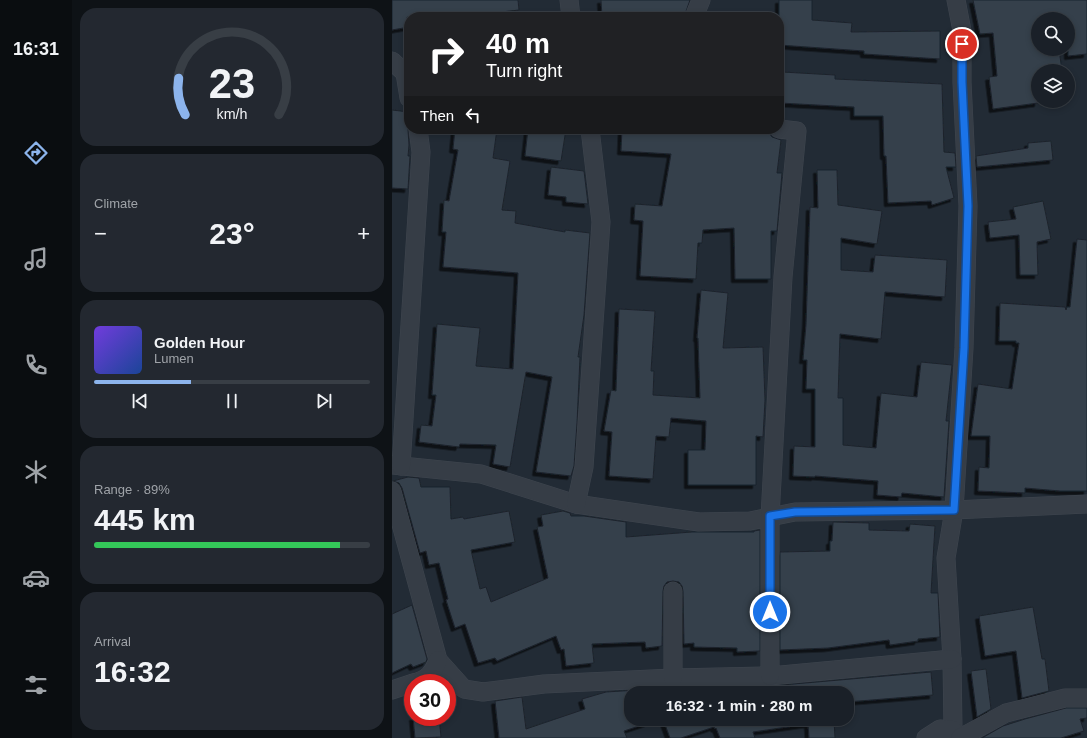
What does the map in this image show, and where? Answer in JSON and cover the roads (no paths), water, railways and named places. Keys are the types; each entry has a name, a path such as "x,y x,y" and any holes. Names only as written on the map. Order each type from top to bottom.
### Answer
{"street":[{"path":"569,0 570,12"},
{"path":"696,12 701,0"},
{"path":"956,0 962,32 962,82 968,206 964,348 954,510 946,558 958,735"},
{"path":"392,61 404,71"},
{"path":"770,676 770,516 783,277 797,131 784,130"},
{"path":"419,134 421,152 396,465 481,474 576,504 699,522 750,521 795,512 954,510 1087,504"},
{"path":"576,504 584,467 601,222 591,134"},
{"path":"392,491 438,660 464,689 483,692 544,684 673,678 770,676 952,659"},
{"path":"673,591 673,678"},
{"path":"431,674 434,672 438,660"},
{"path":"392,690 404,686"},
{"path":"926,738 940,729 958,735 1006,713 1065,698 1087,698"}]}
